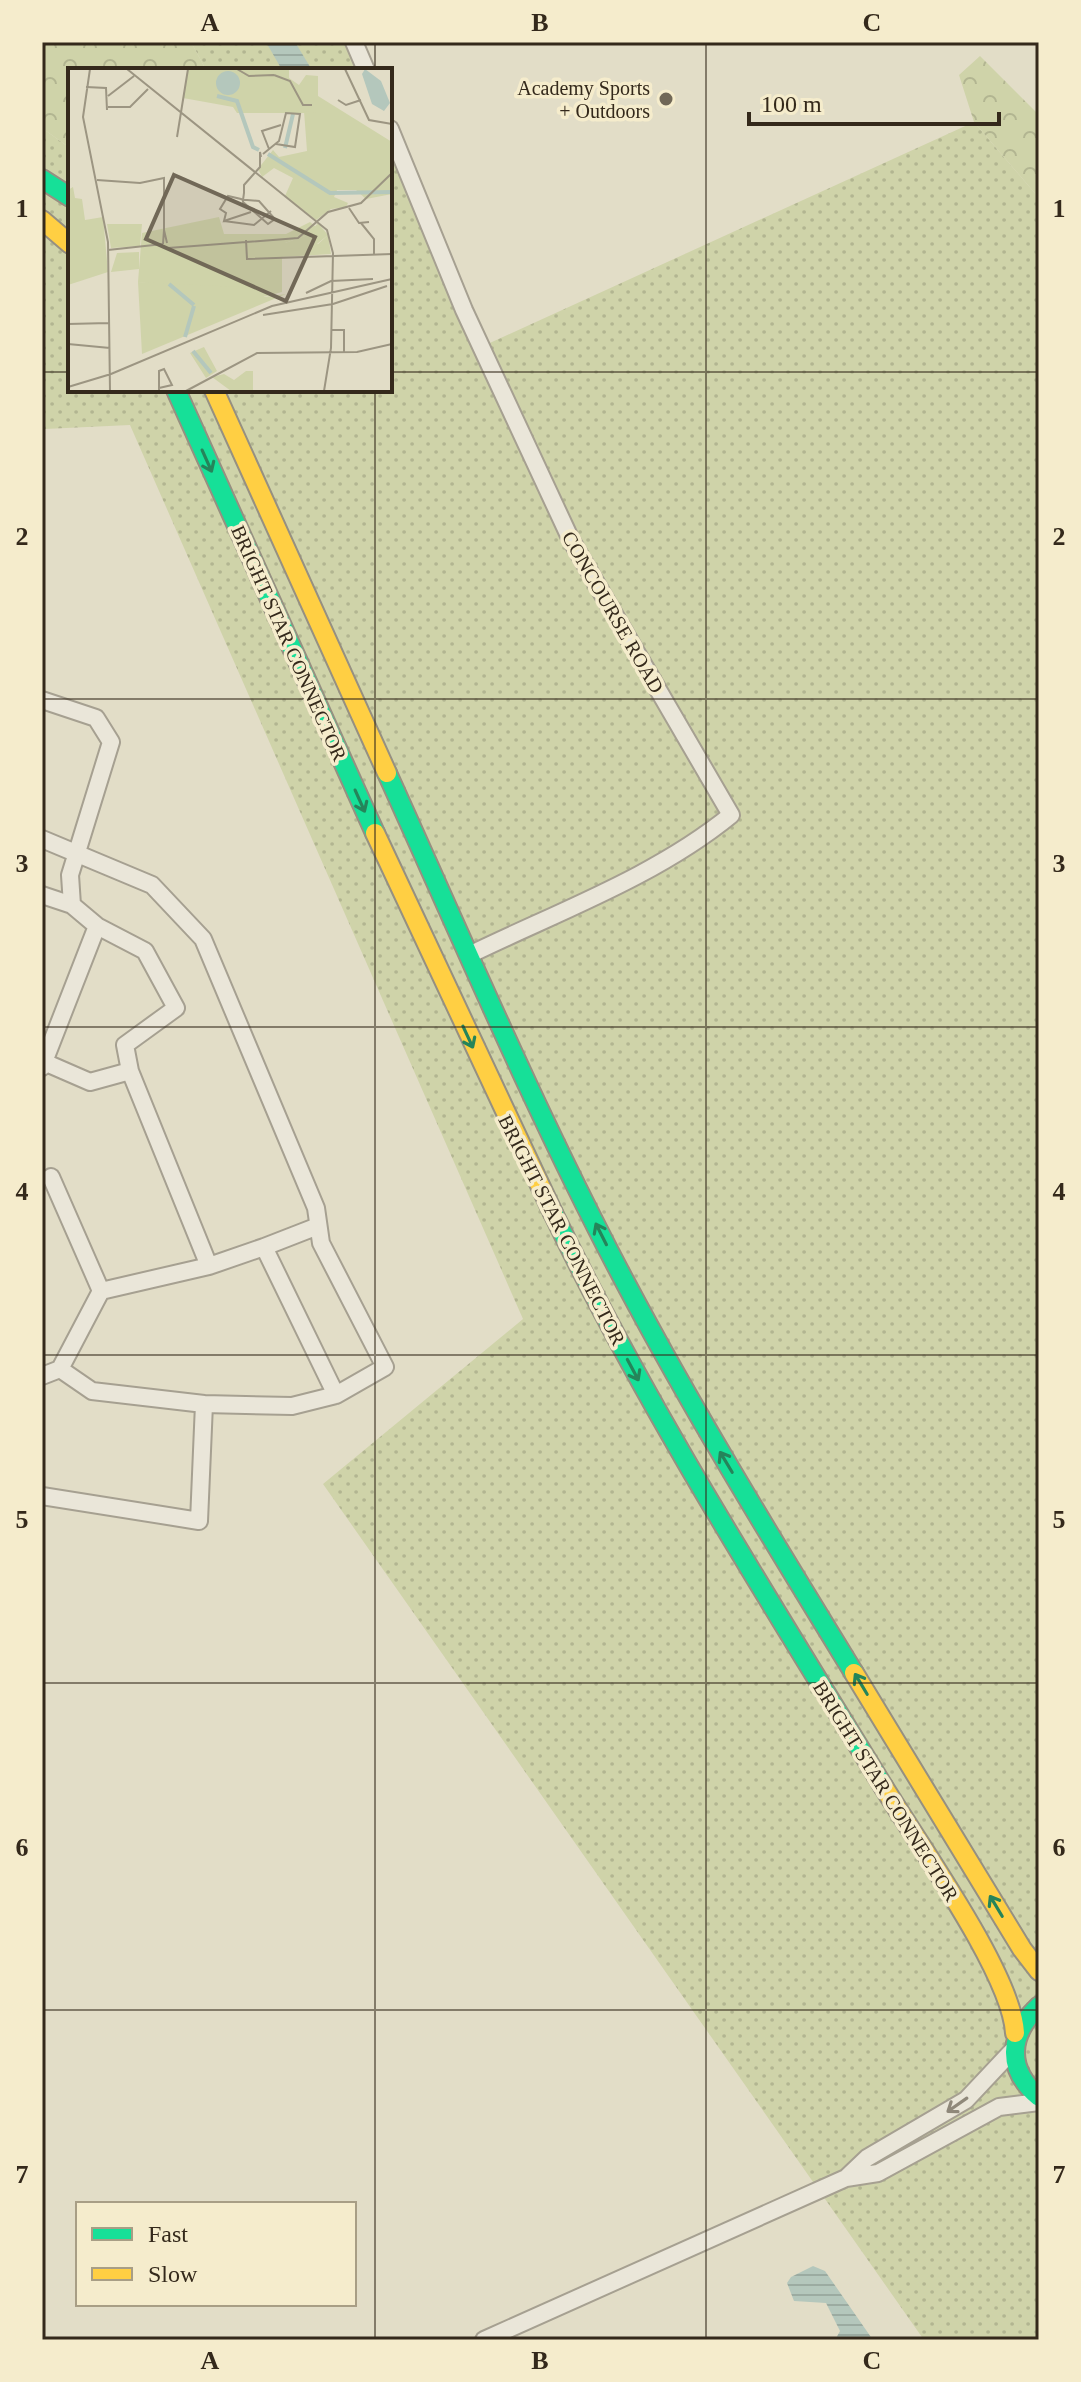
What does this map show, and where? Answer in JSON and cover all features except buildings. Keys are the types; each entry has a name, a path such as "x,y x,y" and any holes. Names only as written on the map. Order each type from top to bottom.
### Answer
{"street":[{"path":"354,42 365,68"},
{"name":"CONCOURSE ROAD","path":"392,134 470,322 571,540 731,815 706,836 645,871 469,955"},
{"path":"42,179 68,196"},
{"path":"42,220 68,242"},
{"name":"BRIGHT STAR CONNECTOR","path":"177,392 435,967 594,1297 695,1478 994,1968 1014,2013 1015,2069 1039,2099"},
{"name":"BRIGHT STAR CONNECTOR","path":"215,392 545,1123 675,1374 1005,1922 1039,1971"},
{"path":"42,700 96,718 111,742 70,875 72,905"},
{"path":"42,839 152,885 203,939 316,1208 321,1243 385,1367 336,1395 292,1406 204,1404 92,1391 60,1369"},
{"path":"42,895 72,905 97,926 145,951 176,1008 125,1045 130,1071 209,1266"},
{"path":"97,926 48,1034 43,1064 90,1082 130,1071"},
{"path":"42,1193 51,1177 101,1291"},
{"path":"42,1376 60,1369 101,1291 209,1266 318,1226"},
{"path":"264,1247 336,1395"},
{"path":"42,1496 199,1521 204,1404"},
{"path":"846,2178 867,2158 966,2100 1014,2042 1024,2018 1039,2006"},
{"path":"484,2340 846,2178 878,2173 999,2107 1039,2099"}],"green space":[{"path":"42,42 191,42 205,68 68,68 68,147 42,128"},
{"path":"191,42 354,42 365,68 205,68"},
{"path":"980,56 1039,115 1039,198 974,122 959,75"},
{"path":"974,122 1039,198 1039,2340 924,2340 323,1484 523,1319 130,425 45,429 42,426 42,128 68,147 68,392 392,392 392,134 481,347"}],"shaded area":[{"path":"266,42 295,42 311,68 281,68"},
{"path":"813,2266 825,2271 873,2340 835,2340 840,2331 826,2303 794,2301 787,2283 791,2277"}],"traffic: fast":[{"path":"42,179 68,196"},
{"path":"177,392 375,833"},
{"path":"387,773 531,1093 625,1282 708,1431 854,1673"},
{"path":"553,1213 669,1432 883,1786"},
{"path":"1039,2006 1021,2029 1015,2052 1021,2075 1039,2097"}],"traffic: slow":[{"path":"42,220 68,242"},
{"path":"215,392 387,773"},
{"path":"375,833 553,1213"},
{"path":"854,1673 1022,1949 1039,1971"},
{"path":"883,1786 981,1944 1010,2008 1015,2033"}],"place":[{"name":"Academy Sports + Outdoors","path":"666,99"}]}
